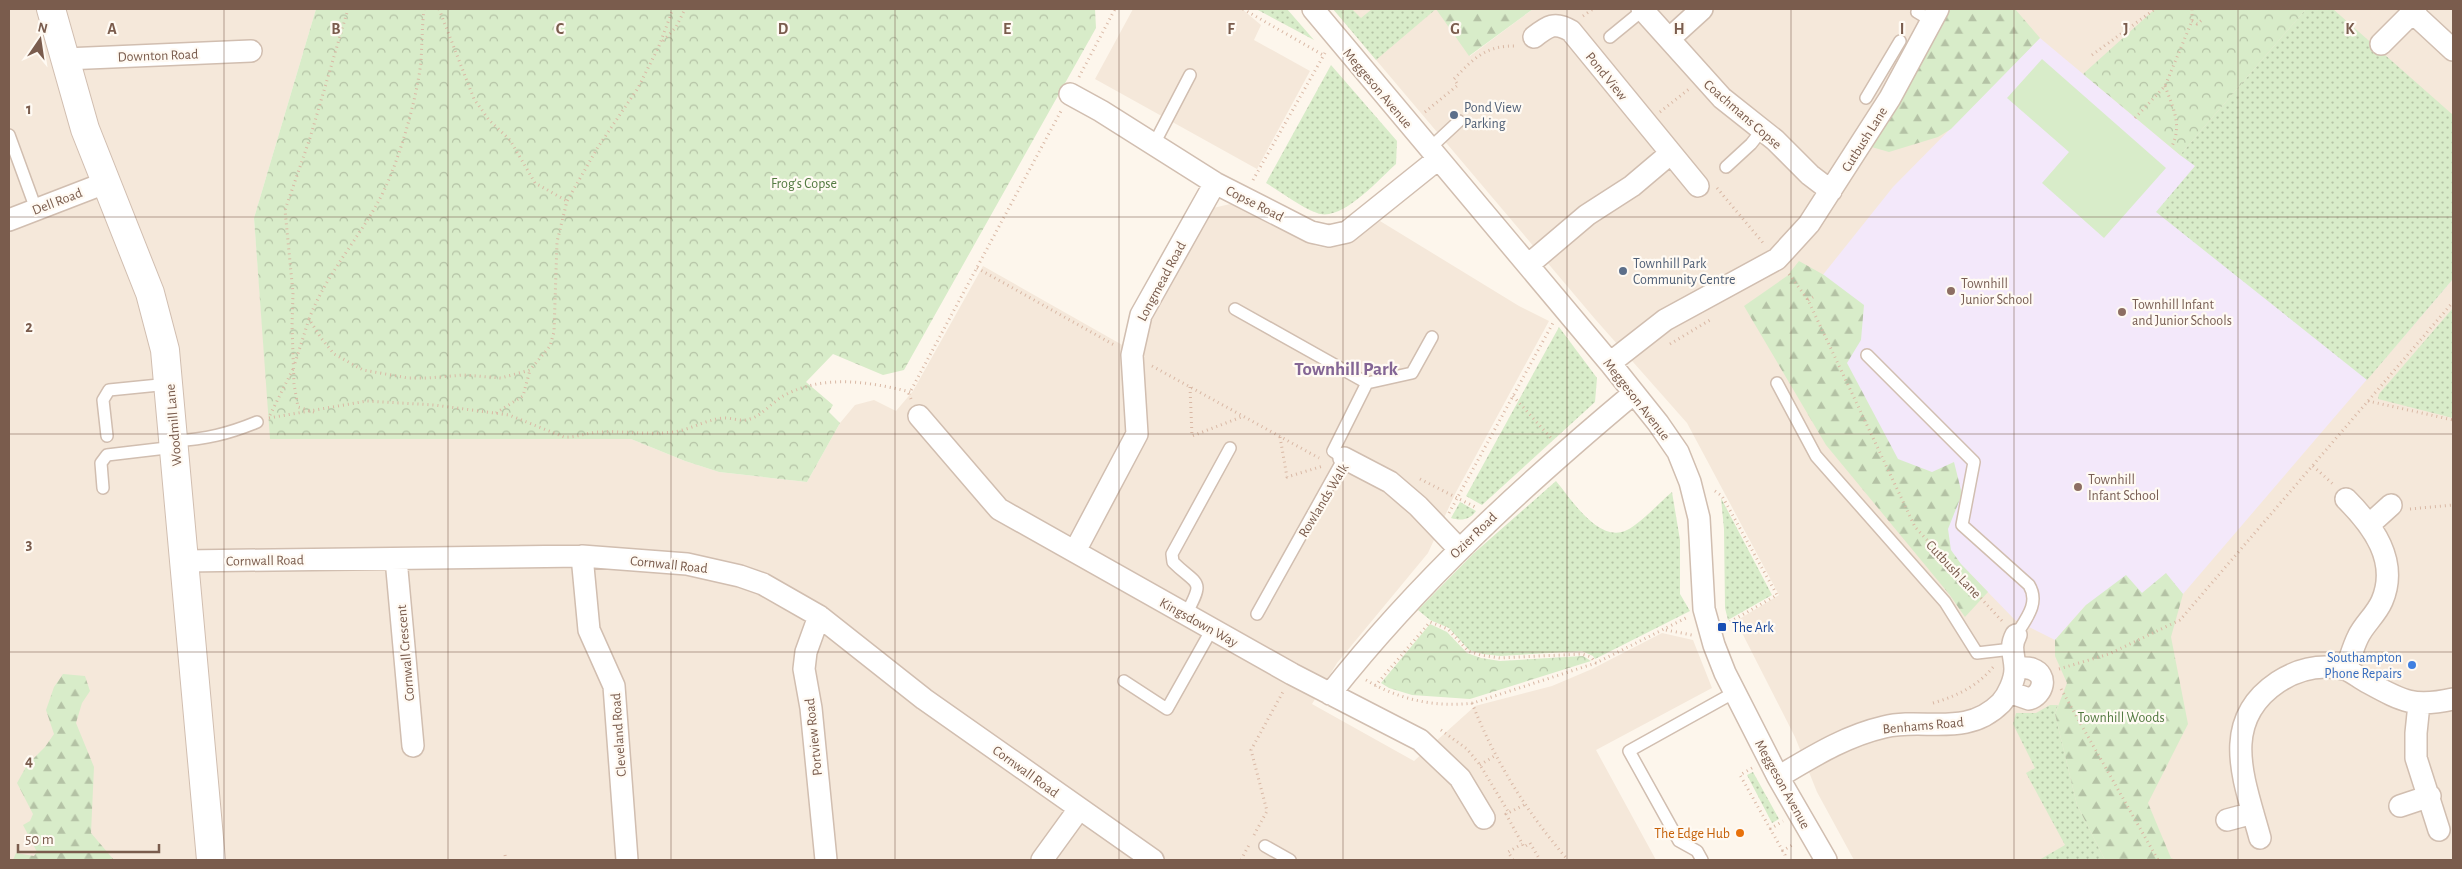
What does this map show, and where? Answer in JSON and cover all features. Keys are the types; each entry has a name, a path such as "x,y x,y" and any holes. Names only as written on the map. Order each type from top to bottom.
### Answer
{"street":[{"name":"Woodmill Lane","path":"51,9 85,129 150,293 165,350 175,444 211,860"},
{"name":"Meggeson Avenue","path":"1313,9 1610,363 1678,452 1690,482 1699,518 1704,609 1717,652 1778,777 1826,860"},
{"name":"Coachmans Copse","path":"1642,9 1702,78 1722,98 1762,130 1810,175 1831,191"},
{"path":"1669,39 1702,9"},
{"path":"2381,44 2414,10 2453,50"},
{"name":"Cutbush Lane","path":"1610,363 1665,320 1776,259 1809,224 1831,191 1895,67 1929,13"},
{"name":"Pond View","path":"1534,37 1549,26 1556,24 1562,25 1571,31 1698,186"},
{"name":"Downton Road","path":"65,59 251,51"},
{"name":"Copse Road","path":"1070,94 1215,183 1311,232 1329,236 1347,232 1433,154"},
{"path":"1528,265 1587,215 1632,186 1671,153"},
{"name":"Dell Road","path":"9,220 105,183"},
{"name":"Longmead Road","path":"1075,551 1137,434 1132,355 1141,315 1215,183"},
{"name":"Ozier Road","path":"1330,694 1379,632 1459,549 1529,482 1634,393"},
{"name":"Kingsdown Way","path":"919,416 1000,509 1292,674 1420,740 1460,778 1484,818"},
{"name":"Rowlands Walk","path":"1344,458 1390,482 1418,506 1459,549"},
{"path":"2346,499 2370,524 2384,552 2386,585 2382,601 2359,636 2346,670"},
{"path":"2370,524 2391,504"},
{"name":"Cornwall Road","path":"185,561 582,556 688,564 716,569 763,584 819,616 924,698 1079,810 1153,860"},
{"name":"Cleveland Road","path":"582,556 589,630 614,686 627,860"},
{"name":"Cornwall Crescent","path":"396,559 413,746"},
{"name":"Portview Road","path":"819,616 806,652 804,669 811,708 826,860"},
{"path":"2009,692 2029,699 2038,695 2041,690 2042,680 2037,672 2028,668 2012,651"},
{"name":"Benhams Road","path":"1778,777 1848,737 1886,726 1910,723 1948,726 1966,722 1996,707 2009,692 2012,651"},
{"path":"2260,838 2240,766 2240,748 2244,725 2253,705 2269,688 2286,676 2307,668 2329,667 2346,670 2403,701 2419,704 2453,699"},
{"path":"2419,704 2416,758 2430,796 2439,830"},
{"path":"2400,806 2430,796"},
{"path":"1042,860 1079,810"},
{"path":"2227,820 2253,813"}],"lane":[{"path":"1610,37 1642,9"},
{"path":"1866,98 1895,67 1900,41"},
{"path":"1154,144 1190,75"},
{"path":"1433,154 1459,121"},
{"path":"1726,167 1751,144 1762,130"},
{"path":"9,135 36,209"},
{"path":"1235,308 1367,383 1412,373 1432,337"},
{"path":"1777,383 1816,456 1945,602 1977,653 2012,651 2033,606 2034,593 2029,584 1962,525 1974,462 1867,355"},
{"path":"1344,458 1332,451 1367,383"},
{"path":"107,436 103,400 109,390 169,384"},
{"path":"103,488 101,463 107,454 228,434 262,420"},
{"path":"1186,614 1197,594 1197,586 1195,579 1173,562 1172,554 1230,448"},
{"name":"Rowlands Walk","path":"1258,614 1344,458"},
{"path":"1124,681 1167,709 1212,629"},
{"path":"1702,860 1697,851 1679,841 1628,751 1735,692"},
{"path":"1265,846 1290,860"}],"path":[{"path":"314,412 298,407 294,384 293,293 285,210 310,138 348,9"},
{"path":"262,420 294,366 309,319 320,293 377,205 393,173 411,108 420,64 424,9"},
{"path":"438,9 474,99 489,120 510,140 535,182 567,201"},
{"path":"496,413 523,396 530,370 550,346 554,332 557,242 567,201 598,147 638,88 659,46 673,9"},
{"path":"659,46 676,27 685,9"},
{"path":"919,416 909,394 1115,9"},
{"path":"1243,9 1323,55 1244,198"},
{"path":"2092,54 2154,9"},
{"path":"2135,118 2165,86 2192,21 2192,9"},
{"path":"2192,21 2197,24 2202,20"},
{"path":"1409,125 1458,85 1454,79 1472,60 1498,46 1522,48 1534,37"},
{"path":"1647,124 1702,78"},
{"path":"2165,86 2178,122 2176,138 2171,148"},
{"name":"Cutbush Lane","path":"1776,259 1808,300 1915,526 2012,651"},
{"path":"977,268 1280,436 1329,464 1287,477 1280,436"},
{"path":"1808,300 1813,297"},
{"path":"2051,671 2109,654 2180,620 2453,302"},
{"path":"1440,530 1552,325 1566,311"},
{"path":"309,319 334,354 363,370 408,378 464,374 501,378 530,370"},
{"path":"1661,346 1669,344 1711,320"},
{"path":"262,420 367,401 434,405 496,413 521,419 564,437 598,432 644,434 674,432 724,418 737,420 751,419 784,395 808,386 843,381 877,384 911,392"},
{"path":"1190,387 1192,436 1244,416"},
{"path":"1513,396 1564,452"},
{"path":"2368,400 2453,420"},
{"path":"2313,466 2346,499"},
{"path":"1712,484 1717,500"},
{"path":"1715,491 1722,496 1777,595 1726,624"},
{"path":"2391,504 2399,510 2453,505"},
{"path":"1349,669 1375,686 1414,700 1449,704 1472,703 1596,663 1704,609"},
{"path":"1725,617 1728,632"},
{"path":"1375,686 1430,622 1448,629 1468,651 1481,655 1500,658 1582,654 1591,658 1596,663"},
{"path":"1930,704 1953,697 1972,687 1988,674 2000,659 2012,651"},
{"path":"1241,860 1267,811 1251,750 1292,674"},
{"path":"2057,683 2158,860"},
{"path":"1472,703 1496,755 1524,805 1568,860"},
{"path":"1496,755 1480,765 1509,813"},
{"path":"1754,767 1740,775 1785,856 1785,860"},
{"path":"1524,805 1506,814 1524,847 1530,843 1540,860"},
{"path":"1770,829 1783,821"},
{"path":"1513,860 1508,852 1522,844"},
{"path":"505,855 506,860"}],"shaded area":[{"path":"9,9 316,9 254,218 271,439 631,439 685,461 719,472 807,482 840,423 855,405 874,400 896,411 913,391 983,266 1140,355 1149,321 1213,208 1239,202 1316,246 1327,248 1342,246 1380,221 1519,306 1549,321 1455,494 1428,553 1337,663 1312,704 1414,761 1475,706 1552,686 1592,669 1662,633 1693,640 1712,688 1596,750 1656,860 9,860"},
{"path":"1133,9 1242,9 1261,25 1254,40 1310,71 1257,169 1095,79"},
{"path":"1333,9 1441,9 1470,56 1533,9 2453,9 2453,860 1854,860 1817,792 1795,737 1736,621 1779,595 1687,423 1595,319"},
{"name":"Townhill Infant and Junior Schools","path":"2040,38 2180,155 2453,279 2183,594 2166,574 2142,593 2086,605 2055,640 2015,620 1918,520 1810,291 1893,187"}],"green space":[{"name":"Frog's Copse","path":"316,9 1095,9 1096,28 904,370 883,375 833,354 806,382 833,405 829,412 840,423 807,482 719,472 685,461 631,439 270,439 254,218"},
{"path":"1256,9 1287,9 1314,40"},
{"path":"1333,9 1352,9 1361,18 1372,9 1436,9 1376,60"},
{"path":"1436,9 1533,9 1469,56"},
{"path":"1944,9 2015,9 2040,38 1951,129 1938,137 1889,152 1868,146"},
{"path":"2155,9 2306,9 2180,155 2083,74"},
{"path":"2306,9 2333,9 2453,115 2453,279 2367,380 2156,212 2195,166 2180,155"},
{"path":"2042,59 2166,168 2104,238 2042,183 2069,152 2007,98"},
{"path":"1331,65 1397,141 1396,164 1370,189 1348,206 1337,212 1327,214 1317,213 1304,207 1266,183"},
{"path":"1799,261 1824,275 1864,305 1861,340 1847,363 1898,459 1932,472 1954,462 1962,494 1948,529 1951,550 1961,564 1988,592 1965,617 1949,594 1826,445 1744,306 1787,276"},
{"path":"2453,308 2453,418 2378,399 2379,394"},
{"path":"1559,327 1597,378 1595,402 1482,505 1466,496"},
{"path":"1556,481 1587,518 1606,531 1617,533 1627,530 1638,523 1672,492 1680,540 1680,594 1690,611 1595,659 1593,656 1582,651 1500,656 1469,650 1449,628 1430,620 1418,610 1473,554"},
{"path":"1721,498 1772,595 1728,620 1725,608 1724,529"},
{"path":"1460,502 1476,511 1465,519 1451,518"},
{"name":"Townhill Woods","path":"2166,573 2183,594 2171,637 2188,724 2148,803 2171,858 2176,860 2105,860 2077,805 2055,714 2067,683 2055,656 2055,640 2086,605 2126,575 2142,593"},
{"path":"1430,624 1447,632 1467,653 1481,658 1500,661 1583,656 1591,661 1470,699 1412,695 1389,688 1381,683"},
{"path":"63,674 85,676 90,691 82,703 76,723 94,767 91,833 114,860 13,860 16,853 34,856 37,852 23,825 30,821 33,814 17,783 27,765 45,747 54,734 46,710 54,687"},
{"path":"2050,705 2058,705 2055,714 2077,805 2105,860 2039,860 2065,845 2026,773 2035,768 2013,724 2016,713 2036,713"},
{"path":"1753,772 1779,819 1772,823 1747,775"}],"place":[{"name":"Pond View Parking","path":"1454,115"},
{"name":"Townhill Park Community Centre","path":"1623,271"},
{"name":"Townhill Junior School","path":"1951,291"},
{"name":"Townhill Infant and Junior Schools","path":"2122,312"},
{"name":"Townhill Infant School","path":"2078,487"},
{"name":"The Ark","path":"1722,627"},
{"name":"Southampton Phone Repairs","path":"2412,665"},
{"name":"The Edge Hub","path":"1740,833"}],"district":[{"name":"Townhill Park","path":"1346,368"}]}
